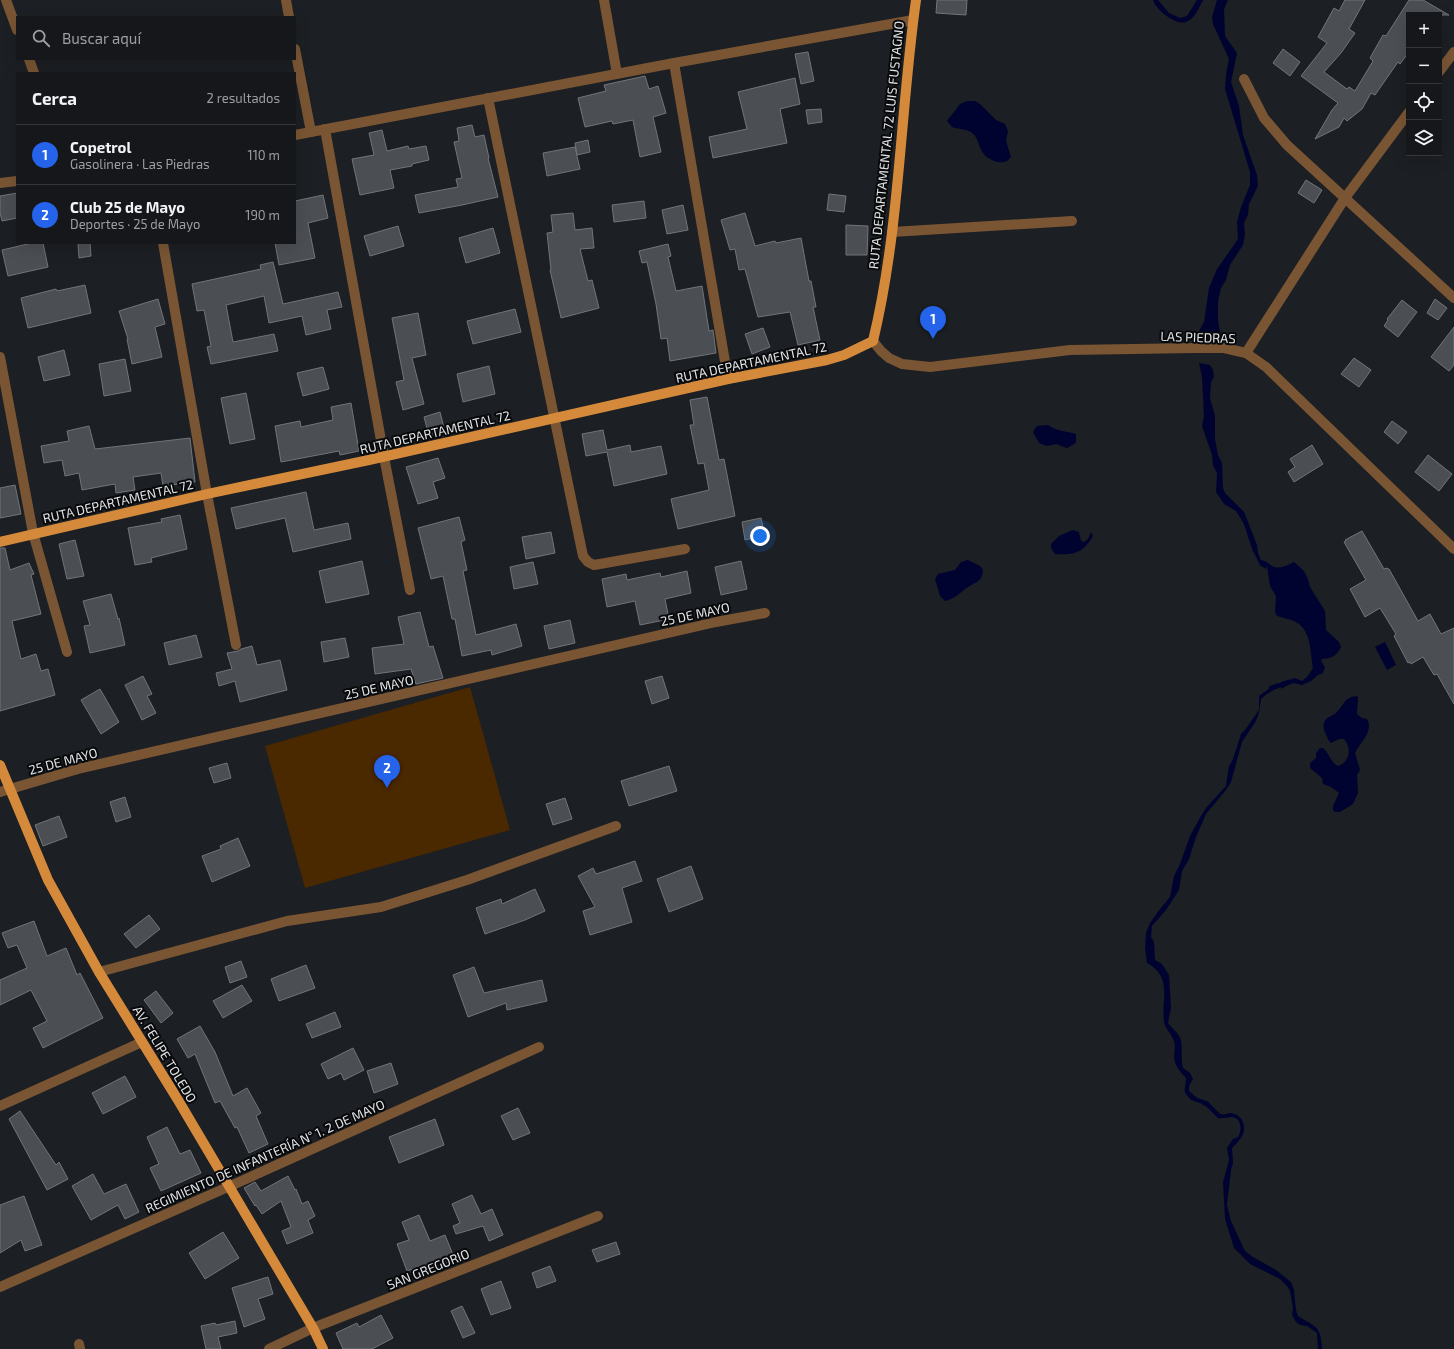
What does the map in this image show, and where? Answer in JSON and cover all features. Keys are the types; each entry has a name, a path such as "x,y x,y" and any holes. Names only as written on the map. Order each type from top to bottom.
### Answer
{"main road":[{"name":"RUTA DEPARTAMENTAL 72 LUIS FUSTAGNO","path":"873,341 892,232 916,0"},
{"name":"RUTA DEPARTAMENTAL 72","path":"0,542 33,533 207,494 384,457 728,379 827,360 844,355 873,341"},
{"name":"AV. FELIPE TOLEDO","path":"0,765 5,790 48,880 99,972 313,1328 323,1349"}],"street":[{"path":"6,0 16,27"},
{"path":"286,0 289,16"},
{"path":"604,0 616,74"},
{"path":"296,135 674,63 913,20"},
{"path":"1442,68 1454,52"},
{"path":"296,54 311,132"},
{"path":"28,60 34,72"},
{"path":"674,63 728,379"},
{"path":"1244,79 1264,118 1287,146 1454,298"},
{"path":"488,98 583,556 588,562 594,565 685,549"},
{"path":"1246,353 1345,198 1406,116"},
{"path":"325,130 384,457 410,590"},
{"path":"0,183 16,180"},
{"path":"892,232 1072,221"},
{"path":"163,244 207,494 236,645"},
{"name":"LAS PIEDRAS","path":"873,341 889,358 902,364 930,367 1070,350 1224,348 1246,353 1266,368 1454,549"},
{"path":"0,357 33,533 67,652"},
{"name":"25 DE MAYO","path":"5,790 78,770 716,622 766,613"},
{"path":"99,972 287,921 381,907 467,880 616,826"},
{"path":"0,1106 142,1042"},
{"name":"REGIMIENTO DE INFANTERÍA N° 1. 2 DE MAYO","path":"0,1287 228,1187 539,1047"},
{"name":"SAN GREGORIO","path":"269,1349 313,1328 598,1216"}],"shaded area":[{"path":"470,687 510,830 305,888 265,746"}],"water":[{"path":"1153,0 1158,0 1169,13 1180,18 1187,16 1197,0 1203,0 1193,17 1184,23 1168,17 1158,8"},
{"path":"1217,0 1228,0 1224,9 1225,36 1237,53 1231,82 1239,106 1243,135 1257,175 1258,186 1249,204 1248,215 1244,223 1245,235 1243,245 1230,265 1226,280 1221,288 1218,301 1220,333 1199,331 1204,322 1209,288 1217,269 1238,239 1237,222 1250,185 1250,172 1225,89 1229,59 1213,24 1212,17"},
{"path":"967,101 975,101 980,104 996,120 1005,124 1008,131 1006,141 1011,157 1007,161 997,162 985,156 975,136 971,132 952,127 947,121 960,104"},
{"path":"1199,363 1210,365 1213,370 1214,377 1211,382 1210,398 1215,416 1215,439 1218,455 1222,463 1223,488 1225,493 1244,512 1257,545 1261,560 1275,567 1283,567 1294,562 1304,571 1310,587 1325,611 1326,630 1339,642 1341,647 1334,656 1322,659 1321,661 1325,667 1323,673 1302,685 1294,683 1281,689 1281,682 1295,678 1302,681 1307,677 1313,668 1308,637 1301,626 1296,622 1277,616 1275,612 1276,596 1270,586 1267,566 1266,569 1260,565 1252,549 1244,524 1236,511 1224,504 1216,492 1217,473 1213,466 1212,455 1202,426 1204,416 1202,377"},
{"path":"1048,425 1058,430 1076,434 1076,443 1067,448 1056,444 1047,446 1039,443 1033,432 1037,426"},
{"path":"1073,530 1079,532 1081,541 1084,542 1088,539 1091,532 1093,536 1086,546 1078,552 1055,554 1051,548 1051,544 1059,536"},
{"path":"968,560 980,566 983,570 981,578 955,597 945,601 940,596 935,579 938,574 955,570 961,562"},
{"path":"1385,642 1396,665 1387,670 1375,647"},
{"path":"1277,683 1277,688 1261,699 1259,712 1256,721 1242,742 1231,782 1206,814 1196,837 1189,859 1182,871 1179,890 1166,910 1152,926 1151,937 1154,942 1155,960 1162,964 1169,975 1171,1008 1168,1023 1180,1039 1183,1068 1190,1073 1193,1079 1189,1086 1189,1091 1197,1098 1207,1101 1210,1104 1209,1106 1191,1100 1185,1093 1186,1078 1175,1064 1174,1041 1164,1022 1163,982 1155,969 1147,963 1145,948 1146,933 1150,923 1170,897 1174,876 1190,836 1206,808 1226,786 1229,766 1233,759 1241,734 1259,710 1259,696"},
{"path":"1356,696 1358,697 1357,714 1362,718 1367,719 1369,724 1368,733 1355,753 1360,770 1357,775 1358,793 1353,804 1340,812 1335,812 1333,810 1333,806 1339,793 1331,787 1323,784 1322,778 1310,768 1310,763 1316,758 1316,753 1320,748 1323,748 1327,752 1336,765 1338,766 1345,761 1349,750 1347,743 1344,739 1339,739 1331,743 1325,732 1324,725 1326,719 1336,713 1346,700"},
{"path":"1230,1113 1238,1116 1243,1122 1244,1126 1241,1138 1232,1148 1233,1163 1227,1205 1231,1221 1245,1251 1276,1270 1291,1282 1294,1290 1298,1316 1313,1325 1319,1331 1322,1349 1318,1349 1317,1333 1307,1326 1300,1325 1296,1322 1292,1315 1293,1308 1290,1291 1287,1286 1280,1279 1250,1264 1234,1248 1225,1219 1223,1182 1229,1160 1227,1148 1233,1139 1238,1137 1240,1125 1238,1120 1235,1118 1222,1118 1217,1115"}],"building":[{"path":"937,0 967,0 966,15 936,13"},
{"path":"1345,0 1365,0 1349,29 1355,33 1341,53 1324,72 1347,89 1349,87 1355,91 1373,61 1370,58 1383,35 1386,36 1409,0 1423,0 1449,15 1442,15 1442,12 1406,12 1406,56 1400,64 1398,62 1375,95 1371,93 1362,109 1347,121 1344,118 1339,127 1315,139 1332,110 1338,103 1301,76 1327,43 1318,37 1334,8 1339,11"},
{"path":"1283,49 1300,62 1290,76 1273,63"},
{"path":"808,52 814,81 801,84 795,54"},
{"path":"645,76 649,89 658,86 666,113 653,117 661,152 640,157 633,120 613,124 612,121 585,127 578,98 606,91 604,85"},
{"path":"795,78 800,104 780,109 787,143 713,158 709,137 747,129 738,92"},
{"path":"821,109 822,122 808,124 806,110"},
{"path":"472,125 475,137 484,135 498,197 419,213 415,195 458,187 456,179 462,178 454,142 459,141 457,128"},
{"path":"382,130 387,151 408,146 409,149 426,146 429,160 412,164 412,166 390,170 394,188 360,195 352,159 374,155 369,133"},
{"path":"588,140 590,152 577,155 575,143"},
{"path":"575,147 580,169 547,176 543,153"},
{"path":"1306,180 1322,190 1314,203 1298,193"},
{"path":"16,193 16,218 2,221 0,213 0,196"},
{"path":"829,194 846,196 844,212 827,210"},
{"path":"323,195 328,218 308,223 315,258 279,265 275,244 296,244 296,201"},
{"path":"644,201 646,218 614,222 612,205"},
{"path":"683,205 688,230 667,234 662,210"},
{"path":"573,213 575,230 592,228 594,248 580,249 588,281 592,280 599,308 561,318 550,270 547,233 553,232 551,215"},
{"path":"745,213 755,246 775,241 776,243 801,238 809,281 811,281 816,307 813,307 820,340 798,345 790,312 758,317 745,269 739,270 735,249 730,250 721,220"},
{"path":"846,225 868,226 867,255 846,255"},
{"path":"398,226 404,246 370,256 364,236"},
{"path":"493,228 500,253 466,263 459,238"},
{"path":"28,244 43,244 48,267 8,276 2,250"},
{"path":"78,244 90,244 91,256 79,258"},
{"path":"668,244 671,256 668,257 676,291 702,286 709,331 713,330 716,353 670,361 667,338 661,339 656,304 647,262 642,263 639,251"},
{"path":"273,262 283,304 338,292 342,307 327,310 331,329 306,335 302,316 269,323 264,296 226,305 233,342 274,334 278,351 211,364 207,347 211,346 204,310 197,311 192,284 261,269 260,265"},
{"path":"85,285 91,313 28,328 21,298 56,289 57,291"},
{"path":"158,299 165,324 155,327 162,357 132,364 128,339 119,311"},
{"path":"1435,299 1447,308 1438,320 1427,313"},
{"path":"1402,300 1417,312 1398,337 1384,326 1388,320 1387,319"},
{"path":"515,309 521,332 473,344 467,321"},
{"path":"418,313 426,355 412,358 424,404 403,410 396,382 404,380 392,318"},
{"path":"1454,327 1454,365 1449,371 1431,357"},
{"path":"763,328 770,347 752,354 745,334"},
{"path":"64,350 70,375 44,381 38,357"},
{"path":"1354,358 1371,370 1359,387 1341,374"},
{"path":"125,359 131,391 104,396 99,364"},
{"path":"489,366 495,394 463,402 457,374"},
{"path":"323,367 329,389 303,396 297,373"},
{"path":"246,393 255,439 230,444 221,398"},
{"path":"707,397 719,460 724,459 735,516 678,529 671,499 709,490 704,463 698,464 690,425 694,425 690,400"},
{"path":"351,403 359,451 340,455 339,451 281,462 275,426 300,421 301,427 333,420 331,407"},
{"path":"440,412 445,432 429,436 424,417"},
{"path":"1392,421 1407,432 1398,444 1384,432"},
{"path":"89,426 95,449 190,438 195,482 163,486 161,473 133,477 135,490 116,493 115,484 82,490 79,473 65,476 62,460 44,463 41,446 69,441 67,431"},
{"path":"603,430 607,450 630,445 631,452 661,446 667,474 614,486 607,452 586,456 582,434"},
{"path":"1312,445 1323,464 1294,482 1288,472 1295,467 1290,459"},
{"path":"1428,455 1452,474 1439,491 1415,472"},
{"path":"438,458 445,478 433,482 438,498 418,504 406,467"},
{"path":"15,485 21,514 0,518 0,488"},
{"path":"306,492 314,530 348,523 351,539 293,552 285,518 236,529 231,508"},
{"path":"180,515 187,549 151,558 152,562 135,565 128,528 162,522 161,519"},
{"path":"459,517 465,540 461,542 467,570 463,571 476,635 516,624 522,646 492,655 491,650 462,656 455,619 452,619 443,576 431,579 418,528"},
{"path":"761,518 765,535 745,540 742,522"},
{"path":"1362,531 1384,569 1389,569 1418,621 1430,614 1441,634 1454,628 1454,704 1437,674 1434,675 1423,657 1411,664 1410,662 1408,663 1394,636 1396,634 1380,608 1365,617 1350,589 1366,580 1344,542"},
{"path":"551,532 555,553 526,559 522,537"},
{"path":"75,540 84,576 67,579 59,544"},
{"path":"0,548 5,548 10,570 29,563 34,574 31,575 41,614 12,621 21,659 36,654 41,671 48,669 55,695 0,711"},
{"path":"362,561 369,594 326,603 319,571"},
{"path":"741,561 747,589 721,595 715,567"},
{"path":"533,562 538,584 514,589 510,567"},
{"path":"687,571 691,593 665,599 669,619 640,625 635,601 607,607 602,579 626,574 627,580 660,573 661,577"},
{"path":"111,594 118,619 119,618 125,645 90,653 84,626 90,625 83,601"},
{"path":"420,612 429,647 433,646 443,678 416,684 411,669 375,674 372,648 404,644 398,617"},
{"path":"570,620 575,643 549,649 544,626"},
{"path":"196,635 202,657 169,665 164,643"},
{"path":"345,638 349,657 324,662 321,642"},
{"path":"252,646 257,665 280,660 287,690 240,702 235,681 219,686 216,673 232,669 227,653"},
{"path":"143,676 152,694 147,696 156,713 142,720 125,685"},
{"path":"662,676 669,698 652,704 645,681"},
{"path":"100,689 119,722 101,734 81,700"},
{"path":"227,763 231,778 214,783 209,768"},
{"path":"669,766 677,791 629,806 621,781"},
{"path":"125,797 131,817 116,822 110,802"},
{"path":"565,798 572,819 553,825 546,804"},
{"path":"59,816 67,837 43,846 35,825"},
{"path":"238,838 250,866 212,882 202,856 221,849 220,846"},
{"path":"635,861 642,881 622,888 632,922 590,935 583,911 595,907 578,876 593,868 596,874"},
{"path":"691,866 703,899 669,912 657,879"},
{"path":"535,889 545,911 525,920 485,934 476,908 501,899 502,904"},
{"path":"149,915 160,929 136,948 124,934"},
{"path":"34,921 47,956 66,948 77,975 80,973 103,1018 43,1048 33,1028 47,1021 31,990 0,1005 0,980 27,968 17,945 8,948 2,933"},
{"path":"241,961 247,977 230,983 225,967"},
{"path":"306,965 315,988 279,1001 271,979"},
{"path":"474,967 484,993 542,980 547,1001 507,1010 506,1003 468,1017 453,975"},
{"path":"242,985 252,1001 223,1018 213,1001"},
{"path":"156,991 173,1013 161,1023 144,1000"},
{"path":"335,1012 341,1027 312,1038 306,1024"},
{"path":"200,1026 215,1052 233,1096 247,1088 261,1113 256,1116 268,1144 249,1153 237,1127 235,1128 220,1101 215,1103 195,1054 188,1058 177,1039"},
{"path":"353,1048 364,1070 344,1080 341,1073 328,1079 321,1064"},
{"path":"391,1063 398,1084 374,1093 367,1071"},
{"path":"125,1076 136,1097 103,1114 92,1093"},
{"path":"518,1108 530,1133 513,1140 501,1116"},
{"path":"20,1111 56,1165 59,1162 68,1179 47,1190 9,1119"},
{"path":"435,1119 444,1145 399,1163 389,1137"},
{"path":"167,1127 180,1154 190,1150 201,1173 161,1191 150,1168 159,1164 147,1137"},
{"path":"93,1174 104,1194 126,1184 139,1212 125,1219 118,1205 91,1220 72,1186"},
{"path":"288,1176 295,1190 296,1189 302,1204 308,1201 315,1216 308,1220 313,1233 287,1244 282,1231 291,1227 281,1201 262,1214 256,1205 255,1206 244,1188 255,1182 261,1191"},
{"path":"472,1195 481,1214 492,1209 503,1235 489,1241 483,1226 456,1234 453,1226 460,1223 452,1204"},
{"path":"24,1196 42,1245 25,1251 21,1240 0,1253 0,1205"},
{"path":"419,1215 430,1241 445,1235 456,1262 437,1269 434,1262 407,1271 397,1244 409,1240 402,1222"},
{"path":"223,1232 239,1258 205,1279 189,1253"},
{"path":"616,1242 620,1254 597,1262 592,1250"},
{"path":"550,1266 556,1281 537,1288 532,1273"},
{"path":"268,1277 273,1294 258,1299 265,1319 244,1327 232,1288"},
{"path":"501,1281 511,1308 491,1315 481,1289"},
{"path":"462,1306 475,1333 463,1338 451,1311"},
{"path":"381,1315 393,1338 372,1349 343,1349 336,1333 357,1323 359,1327"},
{"path":"235,1321 237,1333 218,1337 221,1349 206,1349 201,1326"}],"waterway":[{"path":"1271,688 1287,683"},
{"path":"1204,1103 1207,1104 1219,1116 1221,1116"}],"place":[{"name":"Copetrol","path":"933,339"},
{"name":"Club 25 de Mayo","path":"387,788"}]}
